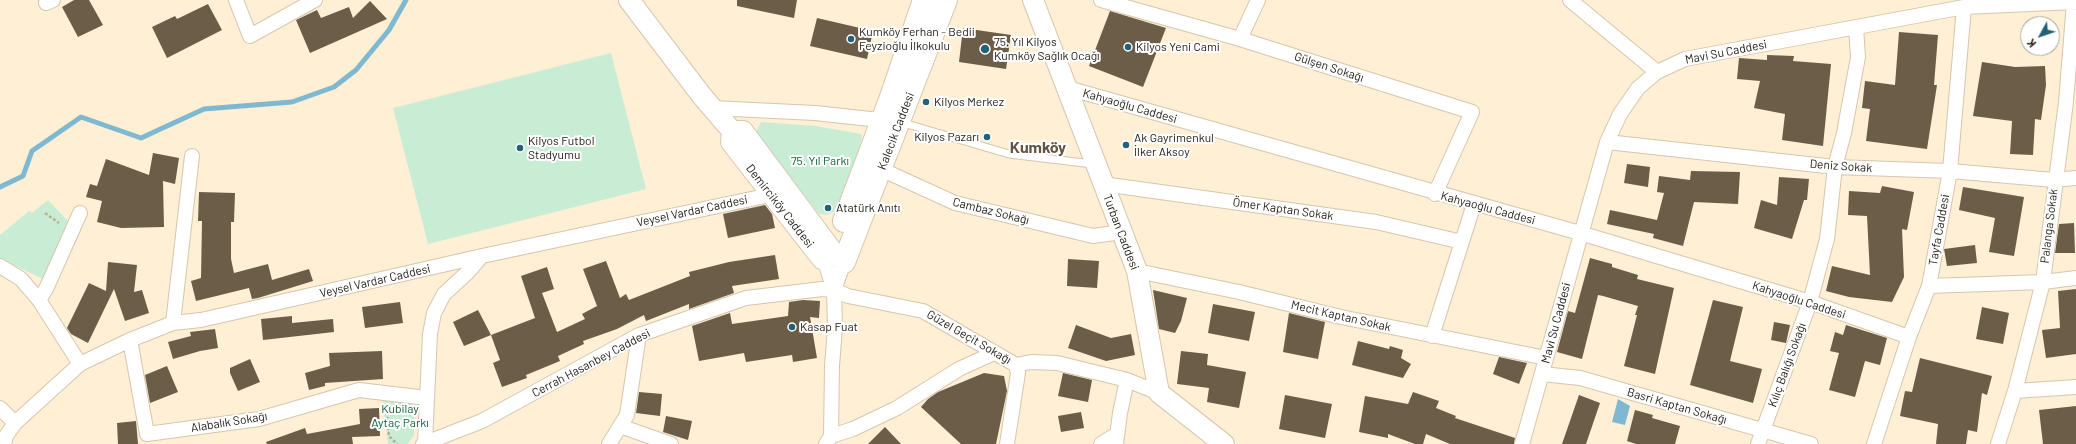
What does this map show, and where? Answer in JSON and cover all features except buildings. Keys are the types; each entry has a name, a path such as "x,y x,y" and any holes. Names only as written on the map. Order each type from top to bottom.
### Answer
{"main road":[{"name":"Demirciköy Caddesi","path":"629,0 712,108 732,130 730,142 777,190 834,260"},
{"name":"Kalecik Caddesi","path":"891,121 924,0"},
{"name":"Kalecik Caddesi","path":"834,260 874,166 891,121 946,0"},
{"name":"Turban Caddesi","path":"1033,0 1064,87 1137,271 1159,393"},
{"path":"1159,393 1224,444"}],"street":[{"path":"236,0 250,36 315,0"},
{"name":"Gülşen Sokağı","path":"1101,0 1240,39 1472,112 1436,194"},
{"path":"1240,39 1258,0"},
{"path":"1570,0 1657,72"},
{"name":"Mavi Su Caddesi","path":"1522,444 1607,142 1620,114 1638,88 1657,72 1685,59 1964,6 2075,2"},
{"name":"Palanga Sokak","path":"1998,444 2015,391 2043,282 2054,180 2071,100 2075,2"},
{"name":"Tayfa Caddesi","path":"1874,444 1909,336 1929,286 1950,171 1964,6"},
{"name":"Kılıç Balığı Sokağı","path":"1758,444 1810,302 1827,239 1835,167 1844,133 1858,57 1856,27"},
{"name":"Kahyaoğlu Caddesi","path":"1064,87 1580,234 1810,302 1909,336"},
{"path":"712,108 815,113 891,121"},
{"name":"Deniz Sokak","path":"1607,142 1835,167 1950,171 2054,180 2076,178"},
{"path":"173,323 192,156"},
{"name":"Cambaz Sokağı","path":"874,166 955,203 1093,236 1122,232"},
{"name":"Ömer Kaptan Sokak","path":"1103,184 1376,222 1462,242"},
{"name":"Veysel Vardar Caddesi","path":"4,444 6,436 15,423 80,364 130,340 173,323 201,320 777,190"},
{"path":"1432,336 1474,204"},
{"path":"39,300 46,289 80,213"},
{"path":"424,444 430,334 434,313 444,294 468,272 482,256"},
{"name":"Kalecik Caddesi","path":"828,440 834,260"},
{"path":"0,266 21,278 39,300 80,364"},
{"name":"Mecit Kaptan Sokak","path":"1137,271 1432,336 1546,358"},
{"path":"1929,286 2043,282 2076,278"},
{"name":"Cerrah Hasanbey Caddesi","path":"424,444 482,421 639,335 746,298 822,289 834,290"},
{"name":"Güzel Geçit Sokağı","path":"834,290 848,296 923,311 1016,365 1031,362 1057,363 1127,380 1159,393"},
{"path":"609,444 627,415 639,335"},
{"name":"Alabalık Sokağı","path":"130,340 147,434 259,419 358,390 427,398"},
{"path":"828,440 897,408 959,369 994,353"},
{"path":"1007,444 1018,373 1016,365"},
{"name":"Basri Kaptan Sokağı","path":"1542,374 1580,378 1811,444"},
{"path":"1101,444 1117,439 1127,380"},
{"path":"2015,391 2076,387"},
{"path":"0,408 15,423"},
{"path":"620,426 671,444"}],"lane":[{"path":"891,121 1009,154 1095,164"}],"path":[{"path":"386,414 389,436 397,444"}],"green space":[{"name":"Kilyos Futbol Stadyumu","path":"611,53 646,189 428,244 393,108"},
{"name":"75. Yıl Parkı","path":"761,122 816,126 861,134 862,138 845,192 836,211 826,215 819,214 756,132"},
{"path":"48,200 70,223 46,280 0,259 0,235 29,211 32,213"},
{"name":"Kubilay Aytaç Parkı","path":"382,397 411,401 415,410 414,435 408,444 388,444"}],"water":[{"path":"1618,399 1630,406 1625,425 1612,422"}],"waterway":[{"path":"0,187 23,176 32,151 81,117 141,138 204,109 292,102 334,87 356,70 389,30 406,0"}],"place":[{"name":"Kumköy Ferhan - Bedii Feyzioğlu İlkokulu","path":"851,39"},
{"name":"Kilyos Yeni Cami","path":"1128,47"},
{"name":"75. Yıl Kilyos Kumköy Sağlık Ocağı","path":"985,49"},
{"name":"Kilyos Merkez","path":"926,102"},
{"name":"Kilyos Pazarı","path":"987,137"},
{"name":"Ak Gayrimenkul İlker Aksoy","path":"1126,145"},
{"name":"Kilyos Futbol Stadyumu","path":"520,148"},
{"name":"Atatürk Anıtı","path":"828,208"},
{"name":"Kasap Fuat","path":"792,327"}],"district":[{"name":"Kumköy","path":"1038,148"}]}
